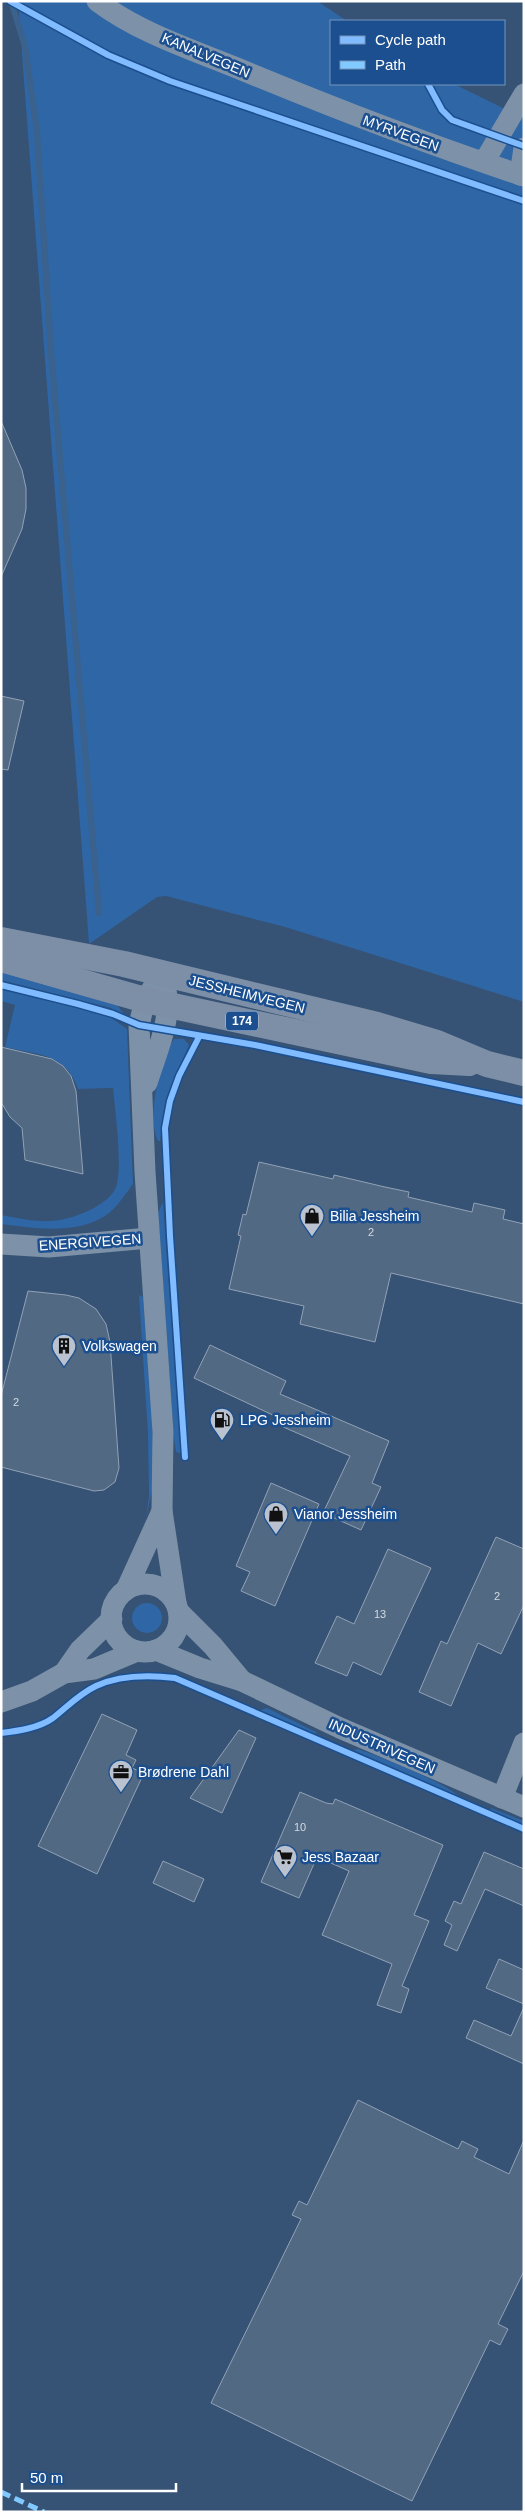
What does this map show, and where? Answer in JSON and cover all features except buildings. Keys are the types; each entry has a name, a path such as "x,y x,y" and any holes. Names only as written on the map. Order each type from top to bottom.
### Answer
{"main road":[{"name":"JESSHEIMVEGEN","path":"1,940 162,974 377,1026 437,1043 487,1064 524,1073"},
{"name":"JESSHEIMVEGEN","path":"1,959 157,1003 432,1061 487,1064"}],"street":[{"name":"KANALVEGEN","path":"97,1 127,20 169,41 317,103"},
{"path":"484,162 524,94"},
{"name":"MYRVEGEN","path":"317,103 522,175 524,148"},
{"path":"1,1702 32,1691 64,1673 94,1670 147,1650 164,1646 176,1633 177,1608 162,1511 163,1432 149,1238 138,1026 157,1003 162,974"},
{"name":"ENERGIVEGEN","path":"1,1244 49,1247 149,1238"},
{"path":"147,1650 121,1641 113,1628 112,1619 115,1602 126,1590 162,1511"},
{"path":"126,1590 134,1586 151,1584 162,1588 177,1608"},
{"name":"INDUSTRIVEGEN","path":"177,1608 213,1646 242,1681"},
{"path":"64,1673 80,1650 112,1619"},
{"name":"INDUSTRIVEGEN","path":"147,1650 242,1681 340,1728 524,1807"},
{"path":"502,1798 524,1743"}],"shaded area":[{"path":"18,1 317,1 346,20 330,20 330,85 456,85 505,109 524,89 524,1002 285,927 166,896 157,897 89,944"},
{"path":"1,968 115,1002 127,1018 111,1008 1,980"},
{"path":"1,989 110,1017 127,1029 133,1184 113,1210 93,1222 81,1226 54,1229 1,1224 1,1215 50,1221 88,1211 112,1194 116,1187 119,1167 113,1088 78,1089 73,1077 58,1062 39,1054 5,1047 15,1005 1,1001"},
{"path":"174,1039 184,1039 189,1045 166,1099 160,1141 158,1141 153,1118 156,1089 164,1060"},
{"path":"163,1202 180,1453 176,1452 174,1439 158,1213"},
{"path":"139,1295 143,1297 152,1412 154,1480 146,1519 149,1496 148,1434"},
{"path":"147,1603 158,1607 162,1618 158,1629 147,1633 136,1629 132,1618 136,1607"},
{"path":"267,1708 316,1732 317,1736 263,1713 261,1710"},
{"path":"358,1749 427,1777 461,1798 353,1750"},
{"path":"491,1808 524,1821 524,1826 490,1812"}],"waterway":[{"path":"11,1 25,47 37,131 51,352 99,913"}],"marked path":[{"path":"1,2492 44,2512"}],"cycle path":[{"path":"10,1 108,55 170,81 524,201"},
{"path":"429,85 442,110 452,120 524,146"},
{"path":"1,985 113,1014 139,1025 255,1045 524,1102"},
{"path":"185,1457 170,1236 165,1128 170,1101 179,1076 199,1037"},
{"path":"1,1733 41,1724 53,1718 84,1693 105,1682 135,1677 175,1678 524,1829"}],"place":[{"name":"Bilia Jessheim","path":"312,1237"},
{"name":"Volkswagen","path":"64,1367"},
{"name":"LPG Jessheim","path":"222,1441"},
{"name":"Vianor Jessheim","path":"276,1535"},
{"name":"Brødrene Dahl","path":"121,1793"},
{"name":"Jess Bazaar","path":"285,1878"}]}
